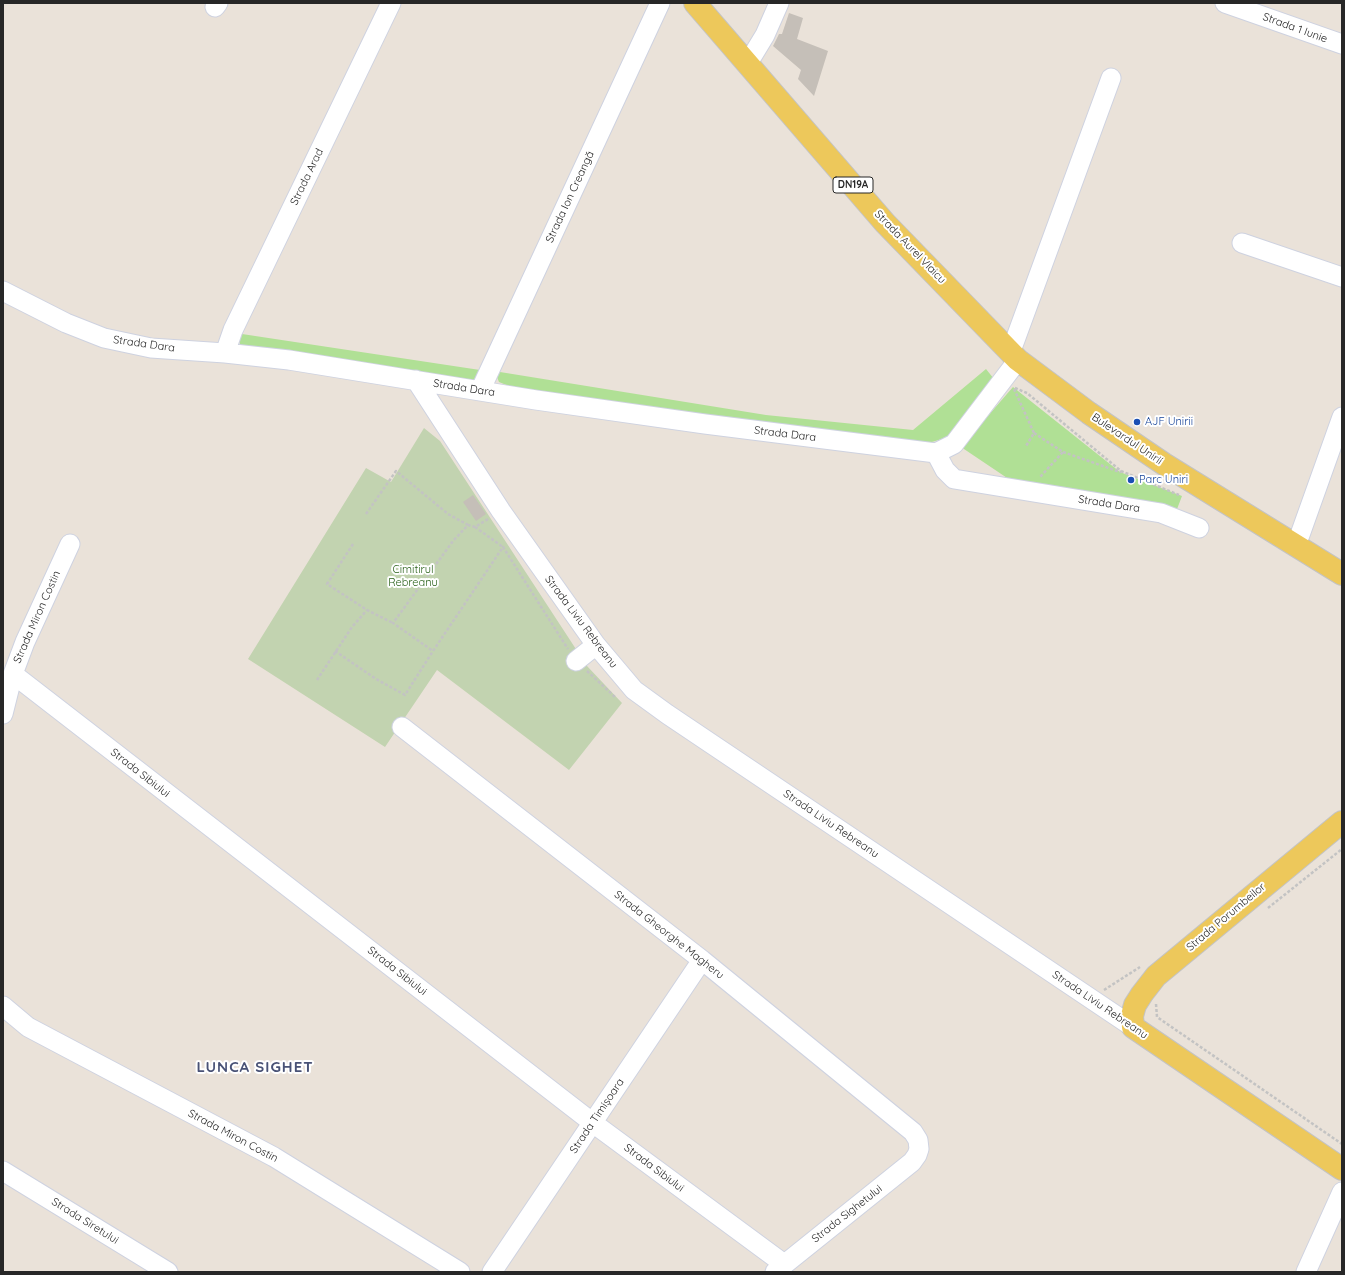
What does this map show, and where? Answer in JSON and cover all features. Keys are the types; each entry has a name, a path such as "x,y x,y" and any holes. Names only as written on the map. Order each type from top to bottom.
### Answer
{"main road":[{"name":"Strada Aurel Vlaicu","path":"695,3 885,223 1015,356"},
{"name":"Bulevardul Unirii","path":"1015,356 1089,413 1151,455 1342,574"},
{"name":"Strada Porumbeilor","path":"1133,1027 1132,1016 1135,1005 1156,976 1342,822"},
{"name":"Strada Liviu Rebreanu","path":"1133,1027 1342,1169"}],"street":[{"name":"Strada Arad","path":"225,353 233,330 391,3"},
{"name":"Strada Ion Creangă","path":"480,391 660,3"},
{"path":"748,63 765,35 779,3"},
{"name":"Strada 1 Iunie","path":"1225,3 1342,44"},
{"path":"936,453 954,444 1015,356 1111,78"},
{"path":"1242,243 1342,277"},
{"name":"Strada Dara","path":"3,290 66,323 104,338 151,348 225,353 289,360 480,391 705,424 936,453 945,470 954,479 1161,513 1199,528"},
{"name":"Strada Liviu Rebreanu","path":"416,380 501,511 596,645 634,690 667,714 1133,1027"},
{"path":"1296,546 1342,417"},
{"name":"Strada Miron Costin","path":"3,714 13,674 25,642 70,544"},
{"path":"576,661 596,645"},
{"name":"Strada Sibiului","path":"13,674 779,1268"},
{"name":"Strada Gheorghe Magheru","path":"402,727 702,960 913,1132 918,1140 919,1149 917,1155"},
{"name":"Strada Timișoara","path":"492,1272 702,960"},
{"name":"Strada Miron Costin","path":"3,1006 28,1027 274,1157 447,1269"},
{"name":"Strada Sighetului","path":"779,1268 912,1162 917,1155"},
{"name":"Strada Siretului","path":"3,1171 168,1272"},
{"path":"1306,1272 1342,1192"}],"path":[{"path":"1121,470 1120,472 1063,452 1034,433 1013,387 1027,393 1121,470 1182,496"},
{"path":"1026,446 1034,433"},
{"path":"1038,480 1063,452"},
{"path":"366,514 396,471 448,514 468,525 475,527 503,547 576,661 615,697"},
{"path":"475,527 501,511"},
{"path":"393,623 453,541 468,525"},
{"path":"353,544 326,584 368,610 393,623 433,651"},
{"path":"335,651 376,679 405,695 503,547"},
{"path":"317,680 352,627 368,610"},
{"path":"1267,908 1342,849"},
{"path":"1156,1003 1157,1017 1342,1144"}],"green space":[{"path":"242,334 480,370 476,380 454,379 248,348 240,345 239,338"},
{"path":"986,369 994,379 949,437 918,446 750,424 509,386 499,382 497,377 500,372 766,415 913,430"},
{"path":"1013,387 1120,472 1182,496 1174,517 1025,490 961,447"},
{"name":"Cimitirul Rebreanu","path":"424,428 440,441 587,666 622,703 569,770 437,670 385,747 248,659 366,468 391,482"}],"building":[{"path":"789,13 803,18 797,39 828,51 814,96 798,79 801,70 773,46 779,34 782,34"},
{"path":"473,495 486,514 476,521 463,502"}],"place":[{"name":"AJF Unirii","path":"1137,422"},
{"name":"Parc Uniri","path":"1131,480"}],"district":[{"name":"LUNCA SIGHET","path":"255,1067"}]}
